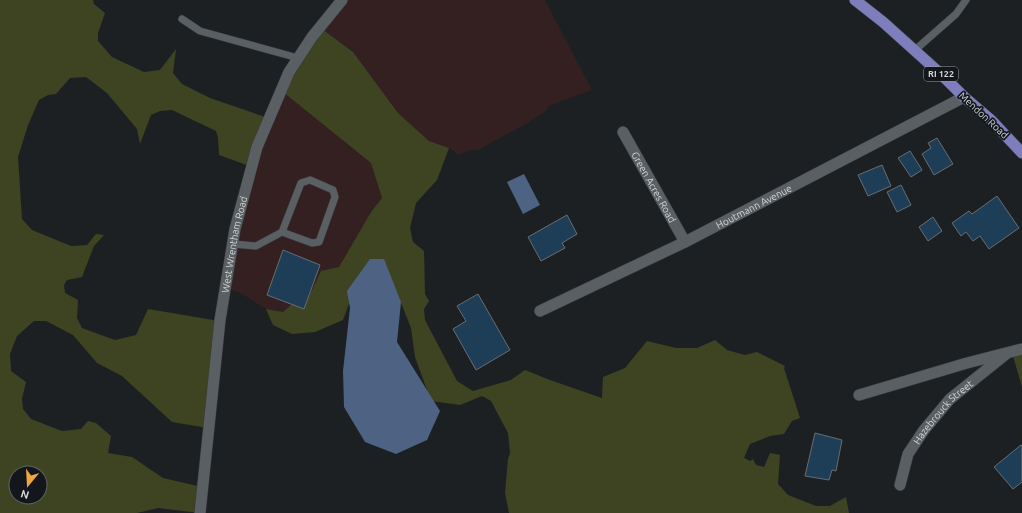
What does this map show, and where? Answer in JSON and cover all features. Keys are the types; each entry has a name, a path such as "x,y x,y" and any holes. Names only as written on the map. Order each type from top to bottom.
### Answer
{"main road":[{"name":"Mendon Road","path":"855,0 915,50 964,97 992,120 1022,153"}],"street":[{"name":"West Wrentham Road","path":"200,513 220,320 235,229 257,147 289,72 312,37 342,0"},
{"name":"Houtmann Avenue","path":"540,311 684,242 964,97"},
{"name":"Green Acres Road","path":"624,132 684,242"},
{"name":"Hazebrouck Street","path":"859,395 967,363 1022,349"},
{"name":"Hazebrouck Street","path":"900,485 908,454 924,430 950,399 1006,354"}],"lane":[{"path":"915,50 956,14 966,0"},
{"path":"182,19 200,31 298,58"},
{"path":"233,244 256,246 282,232 300,183 310,180 333,190 335,197 319,242 312,243 282,232"}],"shaded area":[{"path":"346,0 545,0 592,90 549,106 545,112 478,150 471,150 458,155 450,148 429,141 398,113 353,52 322,29"},
{"path":"283,92 371,163 382,198 371,212 339,267 305,305 292,304 283,312 266,309 242,294 227,288 252,167"}],"green space":[{"path":"0,0 93,0 94,4 105,13 98,33 98,41 112,57 144,72 160,70 176,49 173,73 182,84 210,98 268,118 252,167 219,155 218,137 216,131 172,110 160,111 151,115 140,144 137,129 107,93 86,77 70,78 56,94 48,95 39,100 28,125 18,157 22,219 32,230 71,246 87,245 96,234 104,235 94,246 82,277 67,280 64,285 65,293 78,300 77,318 82,328 115,340 136,335 148,309 219,321 208,428 172,422 122,376 97,363 73,335 46,321 34,321 17,336 10,354 11,371 26,382 22,399 23,409 31,419 62,431 81,429 88,421 96,423 111,436 108,453 132,457 163,478 202,487 200,513 158,508 137,513 0,513"},
{"path":"322,29 353,52 398,113 429,141 449,148 437,180 416,203 410,228 413,242 424,251 425,294 429,301 424,309 425,320 457,381 473,391 511,380 525,370 602,398 603,377 625,368 647,341 676,348 697,348 715,340 727,350 745,355 757,352 785,366 784,368 800,418 792,421 784,434 770,436 750,444 744,458 750,461 753,459 756,465 764,467 770,453 780,455 778,484 788,495 816,506 830,506 846,497 849,513 509,513 505,493 508,459 510,453 508,433 491,401 482,396 460,405 431,401 415,357 411,328 394,285 357,282 343,320 315,332 292,334 273,325 266,309 283,312 292,304 305,305 321,271 339,267 371,212 382,198 371,163 283,92 283,87"},
{"path":"1022,344 1022,387 1011,349"}],"water":[{"path":"524,174 540,205 523,214 507,182"},
{"path":"370,259 384,259 401,302 397,342 440,411 427,440 396,454 365,442 344,407 343,371 350,308 347,291"}],"building":[{"path":"937,138 953,164 934,175 922,154 931,148 928,143"},
{"path":"910,151 922,170 911,177 898,158"},
{"path":"882,165 891,186 868,196 858,175"},
{"path":"901,185 911,205 897,212 887,192"},
{"path":"997,196 1019,228 989,249 980,236 973,241 966,232 961,236 952,223 969,211 972,214"},
{"path":"567,215 577,234 562,243 565,248 541,261 528,237"},
{"path":"933,217 942,231 928,241 919,227"},
{"path":"283,250 320,265 304,309 267,295"},
{"path":"478,294 510,350 476,370 453,329 466,321 457,306"},
{"path":"815,433 842,440 836,471 832,470 829,480 805,476"},
{"path":"1021,445 1022,482 1013,489 994,467"}]}
